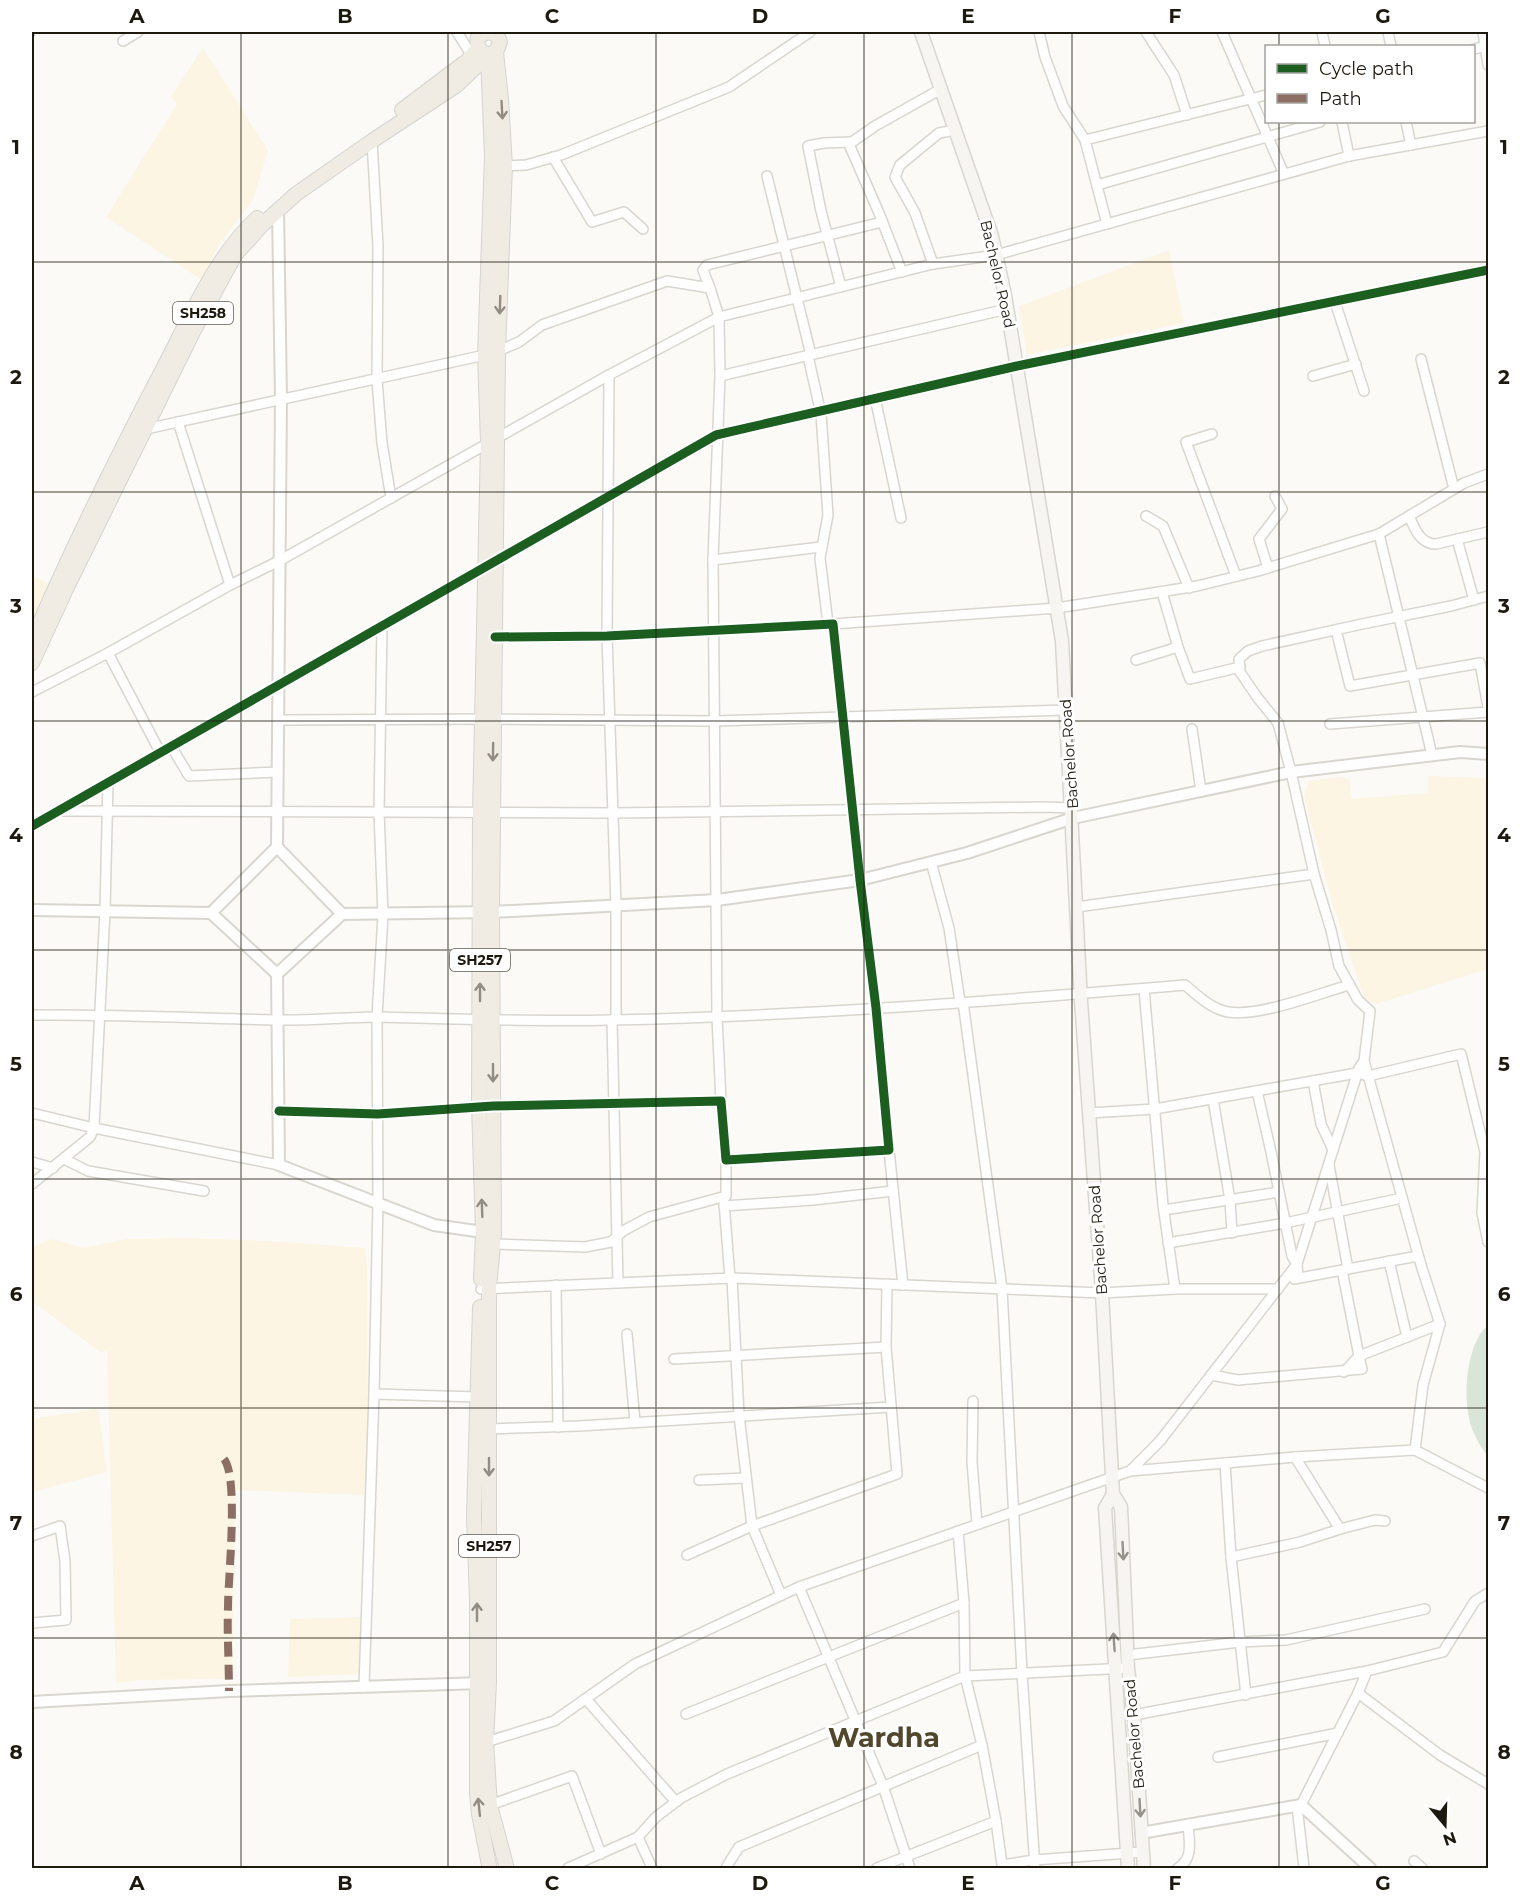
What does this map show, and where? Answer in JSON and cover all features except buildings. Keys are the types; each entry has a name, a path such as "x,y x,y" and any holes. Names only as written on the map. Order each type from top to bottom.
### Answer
{"main road":[{"path":"488,32 500,42 484,53 477,41 488,32"},
{"name":"Bachelor Road","path":"921,32 992,236 1017,366 1062,641 1081,994 1102,1293 1113,1494 1121,1508 1128,1869"},
{"name":"SH258","path":"32,663 193,332 235,255 263,224 307,186 457,85 477,66 484,53"},
{"name":"SH258","path":"32,641 57,580 119,453 232,244 273,204 303,179 484,53"},
{"name":"SH257","path":"484,53 501,99 505,166 492,353"},
{"name":"SH257","path":"484,53 492,156 493,441 486,813 486,1021 479,1107 489,1429 478,1803 487,1867"},
{"name":"SH257","path":"488,719 495,637 491,563"},
{"name":"SH257","path":"486,1021 493,1106 493,1245 485,1289 474,1516 490,1805 508,1867"},
{"name":"Bachelor Road","path":"1113,1494 1105,1508 1124,1664 1134,1715 1144,1869"},
{"path":"487,1867 497,1862 508,1867"}],"street":[{"path":"123,41 138,32"},
{"path":"458,32 484,53"},
{"path":"505,166 526,165 553,157 729,87 810,32"},
{"path":"1039,32 1045,57 1063,106 1085,140 1107,224"},
{"path":"1146,32 1174,75 1187,115"},
{"path":"1222,32 1253,98 1284,174"},
{"path":"1483,32 1487,46 1488,65"},
{"path":"841,287 808,146 824,142 852,142 875,126 941,89"},
{"path":"1085,140 1265,95"},
{"path":"1096,185 1316,123"},
{"path":"1342,123 1349,156"},
{"path":"1406,123 1411,145"},
{"path":"933,264 915,213 895,177 900,165 939,133 955,130"},
{"path":"32,692 279,561 609,375 719,317 933,264 996,255 1349,156 1488,131"},
{"path":"372,141 378,246 377,380 382,443 391,498"},
{"path":"848,142 902,272"},
{"path":"553,157 589,219 595,222 624,212 644,229"},
{"path":"767,176 798,297 820,411 829,519 821,547 844,718 852,810 876,1008 903,1285"},
{"path":"278,210 281,399 277,847 342,914"},
{"path":"782,1595 752,1526 739,1415 724,1201 726,1160 717,1017 713,560 720,376 719,317 704,270 707,265 882,222"},
{"path":"32,826 716,435 1017,366 1488,270"},
{"path":"146,429 492,353 519,342 542,325 667,281 710,288"},
{"path":"1335,302 1364,390"},
{"path":"720,376 1007,309"},
{"path":"1421,359 1454,489"},
{"path":"1313,376 1356,364"},
{"path":"609,375 607,636 616,906 614,1020 618,1282"},
{"path":"875,399 901,518"},
{"path":"178,422 230,585"},
{"path":"1212,434 1186,442 1236,576"},
{"path":"495,637 607,636 831,624 1057,608 1189,588 1268,568 1379,534 1464,483 1488,474"},
{"path":"1268,568 1259,540 1282,508 1275,496"},
{"path":"1146,516 1163,526 1189,588"},
{"path":"1409,516 1420,537 1429,544 1488,532"},
{"path":"1379,534 1432,755"},
{"path":"1457,539 1474,600"},
{"path":"713,560 821,547"},
{"path":"1162,592 1190,679 1239,668"},
{"path":"1415,1450 1423,1385 1440,1324 1418,1256 1364,1061 1370,1011 1358,1000 1339,966 1314,874 1278,723 1240,672 1239,659 1248,651 1488,596"},
{"path":"364,1687 378,1203 376,1017 383,915 379,812 382,625"},
{"path":"1336,630 1350,686 1480,663 1488,707"},
{"path":"1136,660 1178,647"},
{"path":"108,653 160,752"},
{"path":"278,720 714,721 1066,710"},
{"path":"1330,724 1488,712"},
{"path":"1192,729 1202,791"},
{"path":"171,746 189,776 278,772"},
{"path":"277,974 342,914 486,912 717,900 860,880 967,853 1073,813 1202,791 1291,772 1460,752 1488,754"},
{"path":"32,1184 90,1137 94,1128 101,1014 108,782"},
{"path":"58,811 613,813 1044,807 1073,813"},
{"path":"212,913 277,847"},
{"path":"931,862 949,928 962,1002 1002,1289 1022,1673 1035,1864"},
{"path":"1077,907 1314,874"},
{"path":"32,910 212,913 277,974 279,1165"},
{"path":"32,1015 101,1014 279,1020 376,1017 486,1021 614,1020 876,1008 1185,986 1209,1005 1227,1012 1269,1008 1349,985"},
{"path":"1144,989 1164,1210 1175,1289"},
{"path":"1089,1113 1155,1109 1357,1073 1368,1076 1461,1054 1485,1152 1482,1213 1488,1242"},
{"path":"1299,1278 1298,1264 1311,1218 1357,1073 1364,1061"},
{"path":"1313,1081 1321,1124 1333,1150"},
{"path":"1257,1091 1292,1256 1298,1264"},
{"path":"1213,1099 1230,1200 1233,1233"},
{"path":"279,1111 378,1114 493,1106 721,1101"},
{"path":"32,1113 94,1128 279,1165 434,1225 483,1232"},
{"path":"726,1160 890,1150"},
{"path":"64,1159 88,1171 204,1191"},
{"path":"32,1162 52,1168"},
{"path":"1211,1376 1238,1380 1362,1369 1329,1164"},
{"path":"493,1245 585,1247 611,1242 649,1217 724,1201 813,1200 893,1191"},
{"path":"1164,1210 1279,1192"},
{"path":"1168,1243 1338,1213 1402,1197"},
{"path":"1285,1281 1418,1256"},
{"path":"1389,1262 1407,1337"},
{"path":"1130,1471 1160,1441 1298,1264"},
{"path":"485,1289 731,1278 1102,1293 1175,1289 1278,1289"},
{"path":"687,1555 752,1526 897,1474 886,1347 886,1284"},
{"path":"556,1286 558,1427"},
{"path":"1359,1356 1440,1324"},
{"path":"627,1334 635,1422"},
{"path":"674,1359 886,1347"},
{"path":"374,1394 478,1397"},
{"path":"973,1401 972,1462 977,1524"},
{"path":"489,1429 891,1407"},
{"path":"486,1742 554,1721 635,1664 799,1587 1112,1475 1130,1471 1295,1456 1415,1450 1488,1488"},
{"path":"1295,1456 1340,1529"},
{"path":"1225,1463 1246,1695"},
{"path":"699,1480 746,1478"},
{"path":"1232,1557 1300,1542 1375,1520 1385,1521"},
{"path":"32,1536 60,1526 65,1561 66,1620 32,1623"},
{"path":"958,1531 964,1603 965,1676 982,1745 1002,1865 1035,1864 1143,1852"},
{"path":"799,1587 883,1786 910,1869"},
{"path":"1134,1715 1367,1671 1443,1652 1475,1601 1488,1593"},
{"path":"686,1714 964,1603"},
{"path":"568,1869 638,1837 656,1817 676,1802 727,1774 965,1676 1124,1664 1240,1642 1286,1640 1425,1610"},
{"path":"1304,1869 1299,1805 1338,1733 1367,1671"},
{"path":"32,1702 229,1691 483,1683"},
{"path":"1358,1693 1440,1755 1488,1784"},
{"path":"586,1699 676,1802"},
{"path":"1218,1757 1338,1733"},
{"path":"726,1868 739,1846 982,1745"},
{"path":"490,1805 572,1776 601,1854"},
{"path":"1141,1833 1299,1805"},
{"path":"1299,1805 1370,1869"},
{"path":"877,1869 996,1821"},
{"path":"1178,1869 1187,1861 1190,1853 1188,1824"},
{"path":"638,1837 652,1869"},
{"path":"1414,1861 1422,1869"}],"shaded area":[{"path":"203,48 268,151 253,200 218,246 202,280 106,217 177,104 171,97"},
{"path":"1169,250 1184,323 1027,355 1019,306"},
{"path":"32,576 59,588 32,645"},
{"path":"1428,776 1488,778 1488,969 1376,1004 1365,1000 1334,909 1304,796 1309,781 1339,777 1350,779 1351,799 1428,793"},
{"path":"188,1238 365,1248 368,1428 364,1495 236,1490 232,1679 138,1680 116,1683 107,1351 100,1352 32,1301 32,1247 52,1239 84,1248 126,1239"},
{"path":"98,1409 107,1472 32,1492 32,1419"},
{"path":"362,1617 359,1674 288,1677 290,1619"}],"green space":[{"path":"1488,1325 1488,1457 1472,1429 1467,1404 1467,1389 1470,1359 1474,1346"}],"railway":[{"path":"32,36 38,32"}],"marked path":[{"path":"224,1459 231,1486 232,1507 228,1618 229,1691"}],"cycle path":[{"path":"32,826 716,435 1017,366 1488,270"},
{"path":"279,1111 378,1114 493,1106 721,1101 726,1160 889,1150 876,1008 833,624 607,636 495,637"}],"district":[{"name":"Wardha","path":"884,1737"}]}
